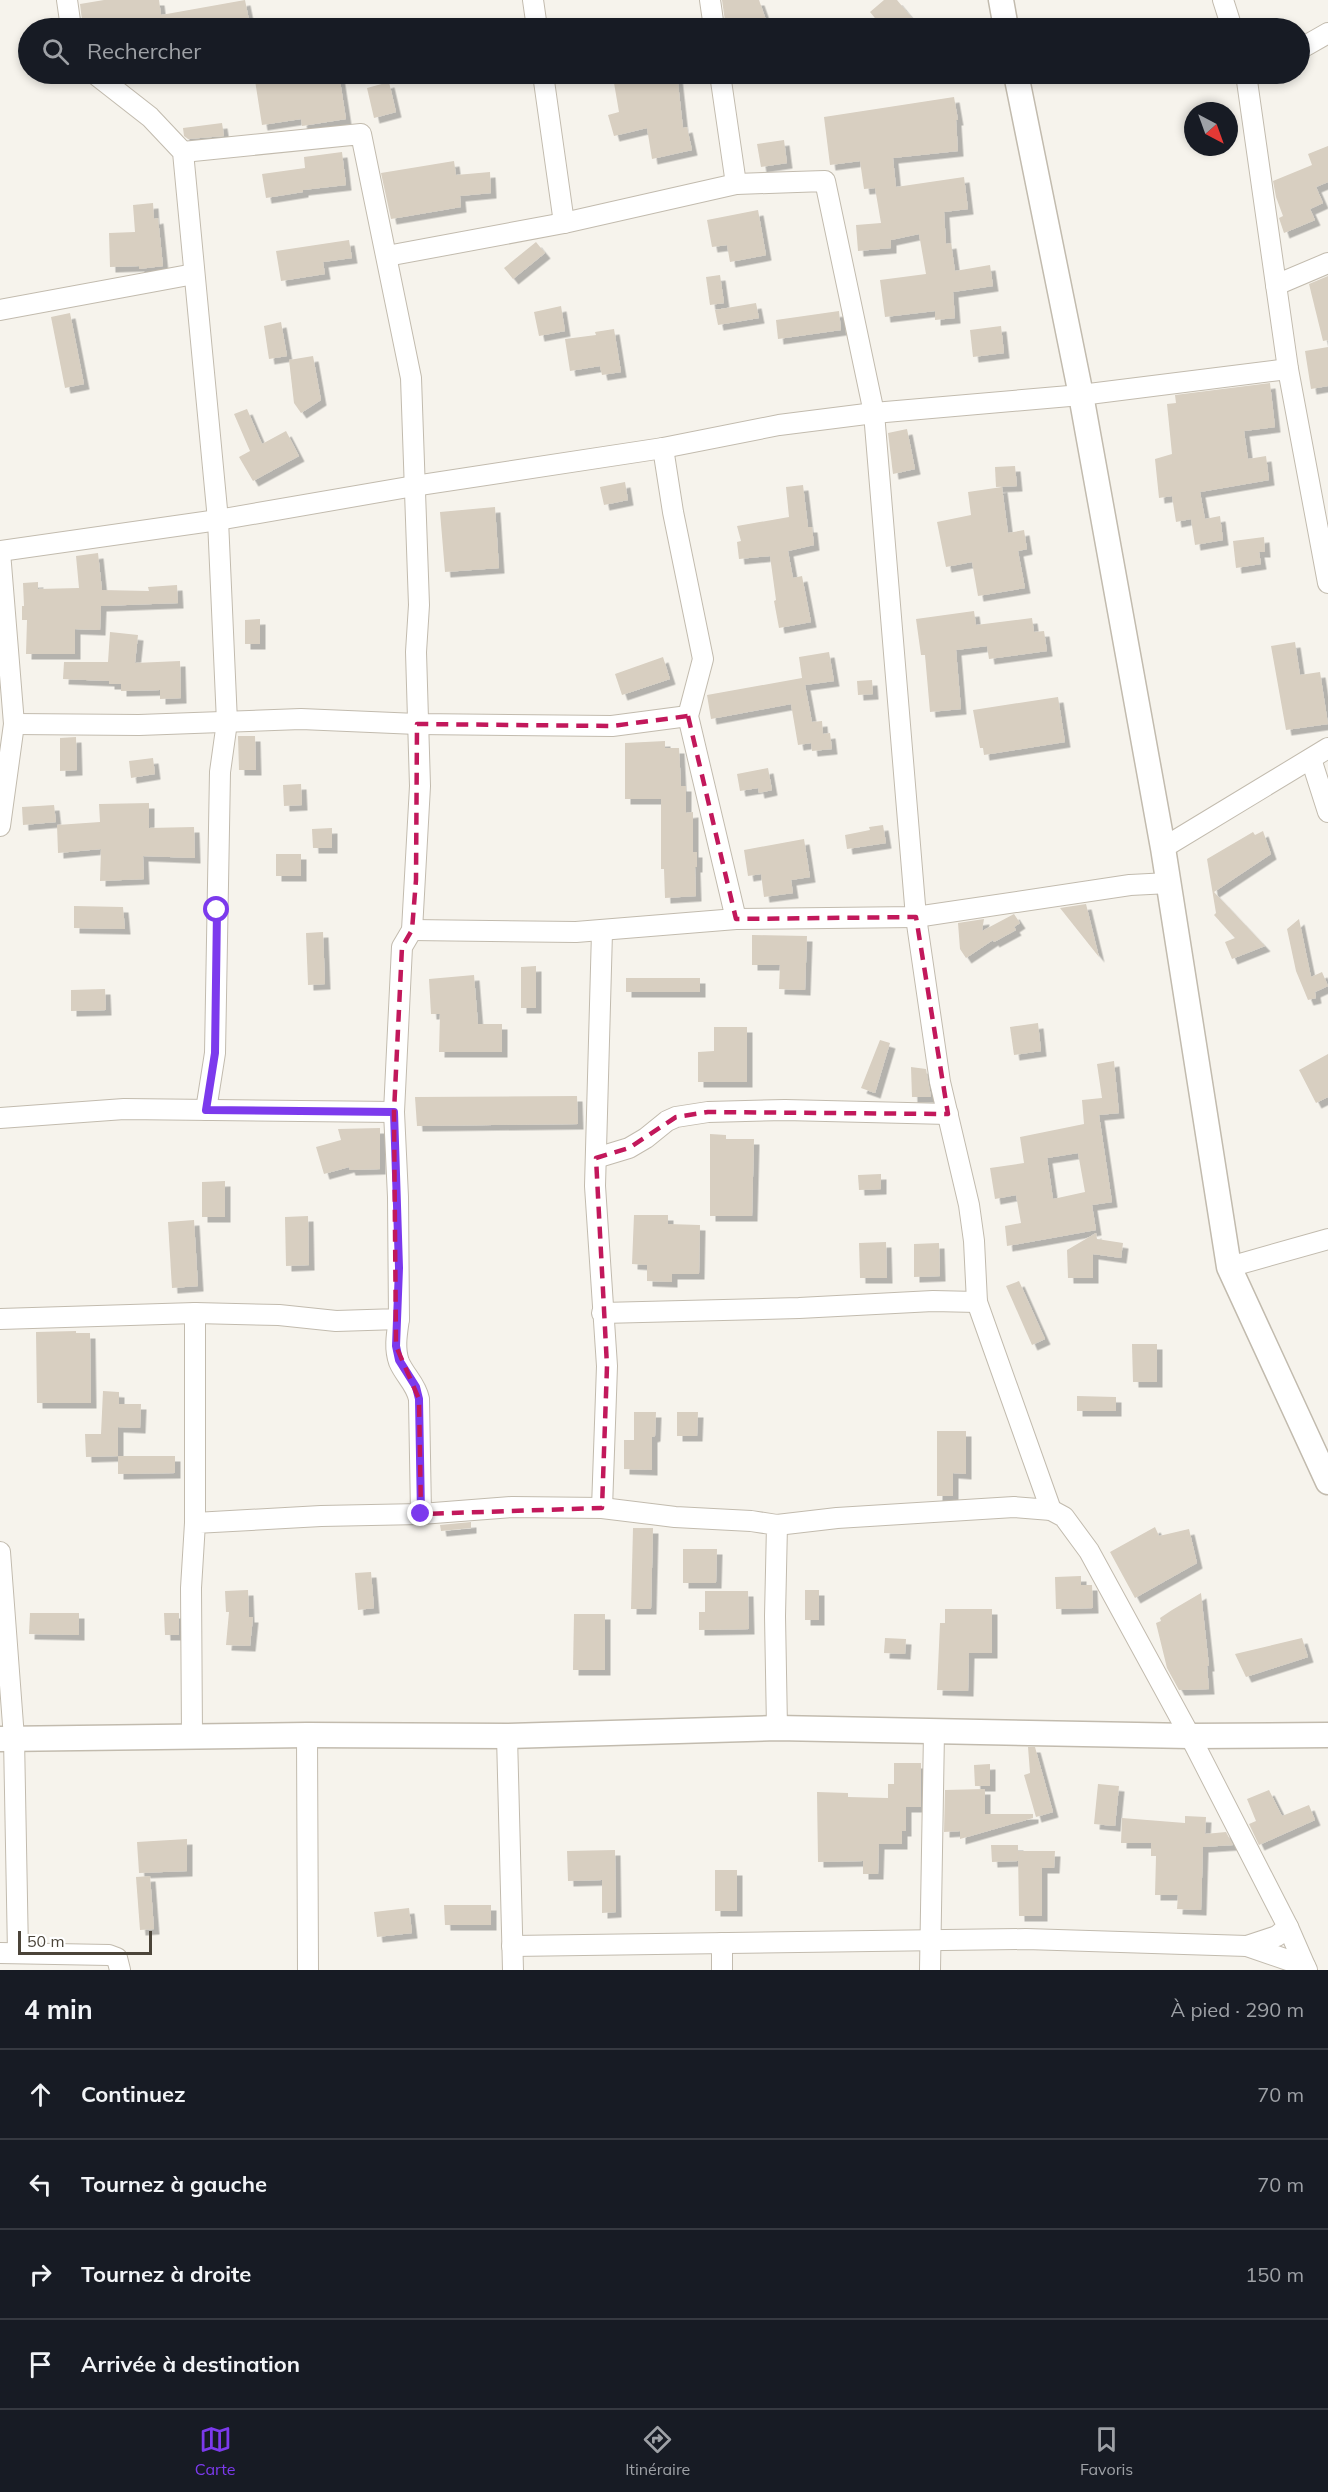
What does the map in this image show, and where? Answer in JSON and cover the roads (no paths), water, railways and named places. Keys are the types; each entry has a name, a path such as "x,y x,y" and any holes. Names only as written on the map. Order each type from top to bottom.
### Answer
{"street":[{"path":"68,0 70,18"},
{"path":"533,0 536,18"},
{"path":"710,0 713,18"},
{"path":"1001,0 1004,18"},
{"path":"1223,0 1229,18"},
{"path":"1310,43 1328,33"},
{"path":"108,84 150,117 183,152 219,520 227,722 220,772 215,1053 206,1110"},
{"path":"544,84 564,223"},
{"path":"721,84 736,184"},
{"path":"1018,84 1081,395 1163,848 1229,1267 1328,1482"},
{"path":"1251,84 1288,369 1328,584"},
{"path":"183,152 361,134 411,378 419,605 416,652 420,786 412,930 402,947 394,1112 398,1197 399,1319 396,1346 399,1360 416,1387 419,1399 421,1514"},
{"path":"387,256 564,223 736,184 825,181 874,413 916,917 940,1082 969,1205 974,1241 977,1302 1051,1510"},
{"path":"1276,285 1328,263"},
{"path":"0,309 194,274"},
{"path":"0,826 14,723 0,551 219,520 414,486 663,448 779,425 874,413 1081,395 1288,369"},
{"path":"663,448 673,512 703,659 688,716 736,920"},
{"path":"14,723 139,725 337,719 417,724 612,726 688,716"},
{"path":"1163,848 1328,748"},
{"path":"1311,759 1328,812"},
{"path":"412,930 602,932 736,920 916,917 1130,885 1168,883"},
{"path":"602,932 595,1186 607,1366 602,1508"},
{"path":"0,1118 124,1109 394,1112"},
{"path":"596,1158 629,1148 676,1117 708,1112 785,1110 948,1114"},
{"path":"1229,1267 1328,1239"},
{"path":"602,1313 799,1308 902,1302 977,1302"},
{"path":"0,1319 195,1313 324,1320 399,1319"},
{"path":"192,1735 191,1588 195,1523 195,1313"},
{"path":"195,1523 321,1516 421,1514 512,1507 602,1508 675,1517 751,1521 777,1525 817,1519 938,1511 1014,1507 1051,1510 1064,1517 1089,1551 1190,1736 1288,1927 1306,1968"},
{"path":"777,1525 774,1616 777,1728"},
{"path":"0,1552 7,1738 9,1953 109,1955 117,1958 120,1970"},
{"path":"7,1738 192,1735 507,1737 777,1728 1190,1736 1328,1735"},
{"path":"930,1970 934,1732"},
{"path":"307,1735 308,1970"},
{"path":"507,1737 513,1970"},
{"path":"1247,1947 1277,1936 1288,1927"},
{"path":"512,1946 1026,1939 1247,1947 1306,1968"},
{"path":"722,1943 722,1970"}]}
